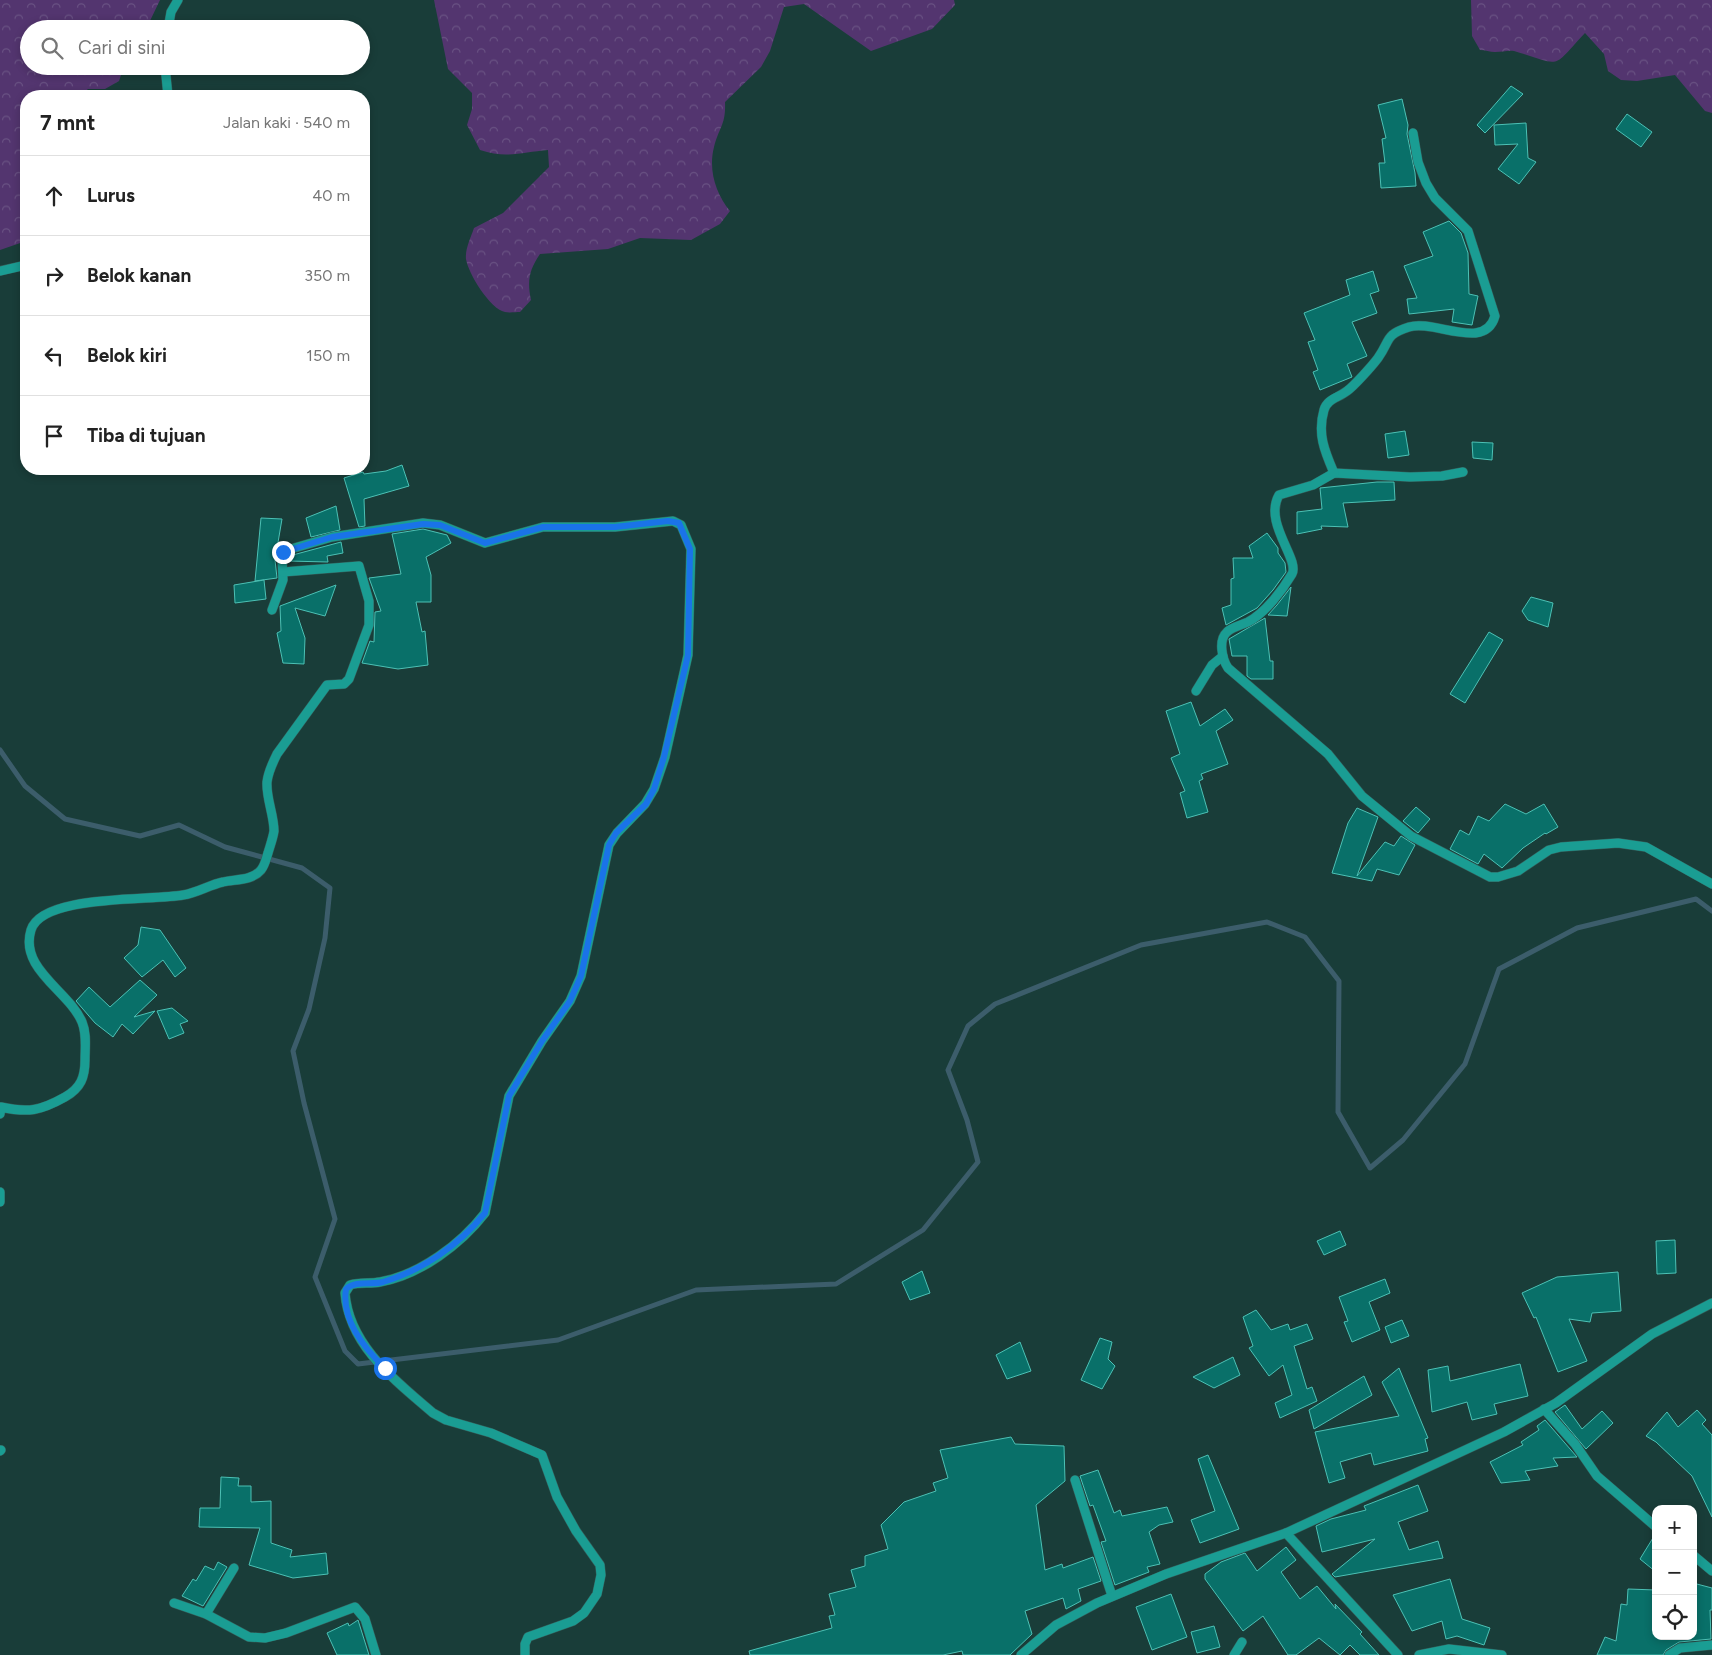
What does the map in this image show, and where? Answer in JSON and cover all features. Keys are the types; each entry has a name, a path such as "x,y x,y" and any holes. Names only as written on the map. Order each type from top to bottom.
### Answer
{"street":[{"path":"170,20 171,12 178,0"},
{"path":"166,75 167,90"},
{"path":"1334,473 1321,440 1325,407 1332,399 1348,390 1378,358 1391,335 1407,328 1422,325 1472,334 1486,329 1495,316 1468,231 1435,198 1426,183 1418,162 1413,132"},
{"path":"0,271 20,266"},
{"path":"1463,472 1442,476 1410,477 1334,473 1313,484 1279,495 1276,502 1276,523 1279,536 1293,561 1292,574 1268,606 1250,621 1227,632 1224,638 1223,656 1228,668 1328,754 1362,796 1411,836 1490,877 1498,878 1518,871 1549,850 1560,847 1618,843 1646,847 1712,884"},
{"path":"272,610 283,580 283,553 288,549 370,530 423,524 440,525 485,543 543,527 615,527 673,521 681,526 690,549 688,655 664,757 650,797 616,833 609,845 581,976 570,1001 542,1041 509,1096 485,1213 467,1233 442,1253 415,1270 381,1282 354,1284 346,1288 346,1305 351,1322 363,1346 433,1414 446,1420 491,1432 542,1455 558,1496 576,1531 600,1565 600,1582 589,1607 573,1621 528,1637 525,1644 525,1655"},
{"path":"0,1109 24,1112 45,1108 77,1088 84,1076 85,1040 82,1022 41,972 31,955 29,944 31,930 38,919 56,910 99,902 181,896 220,883 253,877 265,863 274,831 267,782 277,754 327,685 344,684 349,679 369,625 369,601 358,566 283,572"},
{"path":"1196,691 1212,665 1223,656"},
{"path":"0,1192 0,1202"},
{"path":"1021,1655 1056,1625 1112,1596 1166,1574 1286,1533 1504,1432 1544,1409 1652,1334 1712,1303"},
{"path":"1544,1409 1575,1444 1597,1476 1652,1524"},
{"path":"1074,1480 1112,1596"},
{"path":"1286,1533 1398,1655"},
{"path":"1697,1558 1712,1571"},
{"path":"206,1614 234,1568"},
{"path":"174,1603 206,1614 249,1637 265,1638 286,1633 355,1607 365,1619 376,1655"},
{"path":"1234,1655 1242,1642"},
{"path":"1669,1655 1680,1648 1712,1645"},
{"path":"1420,1655 1449,1649 1502,1655"}],"green space":[{"path":"0,0 160,0 150,20 20,20 20,75 121,75 119,81 105,89 20,90 20,243 0,250"},
{"path":"434,0 954,0 955,5 932,29 871,51 804,4 784,7 770,51 761,67 725,102 723,121 712,156 714,181 730,211 720,224 691,240 640,238 608,249 540,254 533,265 530,276 531,300 520,312 505,312 487,298 475,281 466,259 467,247 474,228 503,213 549,167 548,150 498,154 480,150 467,125 472,109 472,93 448,69"},
{"path":"1471,0 1712,0 1712,113 1705,111 1675,75 1637,81 1621,80 1608,71 1604,54 1585,33 1560,59 1549,62 1514,51 1495,52 1480,50 1472,36"}],"building":[{"path":"1511,86 1523,94 1485,133 1477,125"},
{"path":"1402,99 1408,125 1407,134 1416,186 1381,188 1379,163 1385,163 1382,139 1386,138 1378,105"},
{"path":"1627,114 1652,132 1641,147 1616,129"},
{"path":"1526,123 1528,158 1536,162 1519,184 1498,169 1518,144 1495,145 1494,125"},
{"path":"1449,221 1461,233 1468,253 1469,294 1478,296 1472,325 1452,322 1454,309 1409,314 1407,299 1417,298 1404,266 1433,256 1423,232"},
{"path":"1373,271 1379,291 1370,294 1377,313 1352,322 1367,356 1347,364 1352,377 1320,390 1313,372 1318,370 1308,342 1315,340 1304,313 1350,295 1346,280"},
{"path":"1405,431 1409,455 1388,458 1385,434"},
{"path":"1472,442 1493,443 1492,460 1473,458"},
{"path":"402,465 409,486 364,499 365,526 359,527 344,478 386,471"},
{"path":"1394,482 1395,500 1343,503 1348,527 1321,526 1322,529 1297,534 1297,512 1322,509 1320,488"},
{"path":"336,506 340,530 311,537 306,518"},
{"path":"261,518 282,519 275,560 277,578 255,581"},
{"path":"423,529 447,535 451,543 426,557 431,575 431,602 416,602 422,632 425,631 428,665 398,669 362,663 370,641 374,642 375,612 381,611 369,578 401,574 392,534"},
{"path":"1267,533 1278,548 1278,553 1285,563 1286,572 1257,608 1226,625 1222,608 1231,605 1231,579 1234,578 1233,558 1253,558 1249,546"},
{"path":"341,542 343,553 327,556 328,562 288,561 289,556"},
{"path":"264,580 266,599 235,603 234,585"},
{"path":"336,585 325,616 295,608 305,638 304,664 283,663 277,633 281,631 280,606"},
{"path":"1291,587 1287,616 1268,615 1277,605"},
{"path":"1531,597 1553,603 1548,627 1528,620 1522,611"},
{"path":"1265,618 1270,661 1273,661 1273,679 1251,679 1247,676 1247,656 1232,656 1229,639"},
{"path":"1489,632 1503,640 1465,703 1450,694"},
{"path":"1191,702 1200,726 1225,709 1233,720 1216,731 1228,764 1201,774 1203,779 1199,781 1208,812 1187,818 1180,793 1185,791 1171,758 1180,754 1166,711"},
{"path":"1505,804 1526,814 1544,804 1558,827 1545,833 1523,848 1502,868 1484,854 1478,864 1450,849 1460,830 1469,835 1478,816 1489,821"},
{"path":"1416,807 1430,819 1418,833 1403,821"},
{"path":"1357,808 1378,817 1357,876 1385,842 1394,846 1401,836 1415,845 1399,875 1377,869 1372,881 1332,873 1348,823"},
{"path":"141,927 160,930 186,968 175,977 163,960 142,977 124,958 138,945"},
{"path":"140,980 157,995 134,1017 155,1011 133,1034 122,1024 113,1037 95,1023 76,1001 89,987 110,1007"},
{"path":"172,1008 188,1021 180,1024 184,1033 169,1039 157,1011"},
{"path":"1340,1231 1346,1245 1324,1255 1317,1241"},
{"path":"1675,1240 1676,1273 1657,1274 1656,1241"},
{"path":"922,1271 930,1293 910,1300 902,1282"},
{"path":"1618,1272 1621,1311 1592,1313 1590,1322 1569,1319 1587,1361 1558,1372 1536,1317 1534,1318 1522,1293 1557,1277"},
{"path":"1385,1279 1390,1293 1369,1302 1380,1330 1352,1342 1344,1322 1348,1321 1339,1297"},
{"path":"1256,1310 1271,1330 1288,1324 1290,1330 1307,1324 1313,1339 1294,1346 1307,1389 1312,1387 1317,1401 1280,1418 1275,1403 1292,1395 1283,1365 1269,1376 1249,1348 1253,1346 1243,1317"},
{"path":"1402,1320 1409,1336 1391,1343 1385,1327"},
{"path":"1100,1338 1112,1342 1108,1359 1115,1366 1102,1389 1081,1380"},
{"path":"1020,1342 1031,1371 1007,1379 996,1355"},
{"path":"1233,1357 1240,1375 1214,1388 1193,1377"},
{"path":"1520,1364 1528,1396 1494,1404 1497,1414 1472,1420 1467,1402 1432,1412 1428,1370 1448,1366 1450,1381"},
{"path":"1399,1368 1428,1438 1425,1439 1428,1451 1374,1465 1371,1453 1340,1462 1345,1478 1329,1483 1315,1432 1399,1416 1382,1382"},
{"path":"1364,1376 1372,1395 1314,1429 1309,1410"},
{"path":"1565,1405 1582,1429 1602,1411 1613,1423 1586,1449 1555,1412"},
{"path":"1697,1410 1706,1420 1702,1424 1712,1435 1712,1517 1692,1476 1656,1442 1646,1436 1667,1412 1678,1427"},
{"path":"1545,1420 1577,1457 1553,1458 1558,1466 1525,1471 1530,1480 1501,1483 1490,1462 1523,1445 1521,1442 1539,1430 1537,1426"},
{"path":"1011,1437 1015,1444 1064,1446 1065,1481 1036,1505 1045,1570 1062,1564 1063,1568 1093,1557 1101,1581 1078,1589 1081,1601 1066,1609 1063,1598 1025,1611 1032,1634 1010,1655 963,1655 962,1651 943,1655 750,1655 749,1651 832,1628 829,1616 835,1615 829,1594 856,1587 851,1570 865,1566 865,1556 888,1549 881,1525 904,1502 936,1491 933,1483 948,1478 940,1450"},
{"path":"1208,1455 1239,1529 1200,1543 1191,1520 1215,1511 1198,1459"},
{"path":"1098,1470 1114,1513 1120,1510 1122,1516 1167,1507 1173,1522 1159,1525 1149,1532 1160,1564 1147,1567 1149,1572 1115,1585 1101,1542 1106,1541 1093,1505 1090,1506 1080,1476"},
{"path":"221,1477 239,1478 238,1486 251,1486 251,1502 271,1501 271,1543 292,1550 290,1557 326,1553 328,1574 293,1578 249,1565 260,1528 199,1527 200,1508 220,1508"},
{"path":"1418,1485 1428,1511 1398,1522 1409,1550 1438,1541 1443,1558 1335,1577 1332,1574 1375,1539 1322,1552 1316,1526 1331,1519 1366,1510 1364,1506"},
{"path":"1652,1540 1652,1569 1640,1559"},
{"path":"1286,1547 1296,1560 1281,1572 1300,1599 1317,1586 1336,1609 1335,1604 1362,1632 1360,1634 1379,1655 1360,1655 1350,1645 1340,1655 1319,1638 1296,1655 1288,1655 1263,1616 1243,1631 1205,1579 1205,1574 1221,1562 1245,1553 1257,1571"},
{"path":"218,1562 227,1567 203,1606 182,1596 193,1579 196,1581 205,1566 214,1570"},
{"path":"1450,1579 1462,1619 1490,1628 1484,1645 1457,1636 1446,1639 1442,1621 1412,1631 1393,1595"},
{"path":"1697,1584 1712,1588 1712,1610 1710,1610 1711,1639 1679,1642 1666,1650 1663,1655 1597,1655 1605,1637 1616,1641 1621,1604 1627,1605 1628,1589 1652,1590 1652,1640 1697,1640"},
{"path":"1171,1594 1187,1637 1152,1650 1136,1607"},
{"path":"358,1620 369,1655 337,1655 327,1633 348,1623 349,1626"},
{"path":"1214,1626 1220,1647 1197,1653 1191,1632"}],"waterway":[{"path":"0,750 25,786 65,819 140,836 179,825 225,847 302,868 330,888 325,938 309,1009 293,1051 304,1103 335,1219 315,1277 345,1351 358,1364 558,1340 696,1290 836,1284 923,1230 978,1162 967,1120 948,1070 968,1026 995,1004 1141,945 1267,922 1305,937 1339,981 1338,1112 1370,1168 1403,1140 1465,1064 1499,969 1577,928 1696,899 1712,911"}],"route":[{"path":"283,552 332,537 370,530 423,524 440,525 465,534 477,542 485,543 543,527 615,527 668,521 677,522 681,526 690,549 688,655 664,757 654,789 646,804 624,824 609,845 581,976 570,1001 542,1041 509,1096 485,1213 473,1228 442,1253 415,1270 381,1282 354,1284 346,1288 346,1305 351,1322 363,1346 385,1368"}]}
